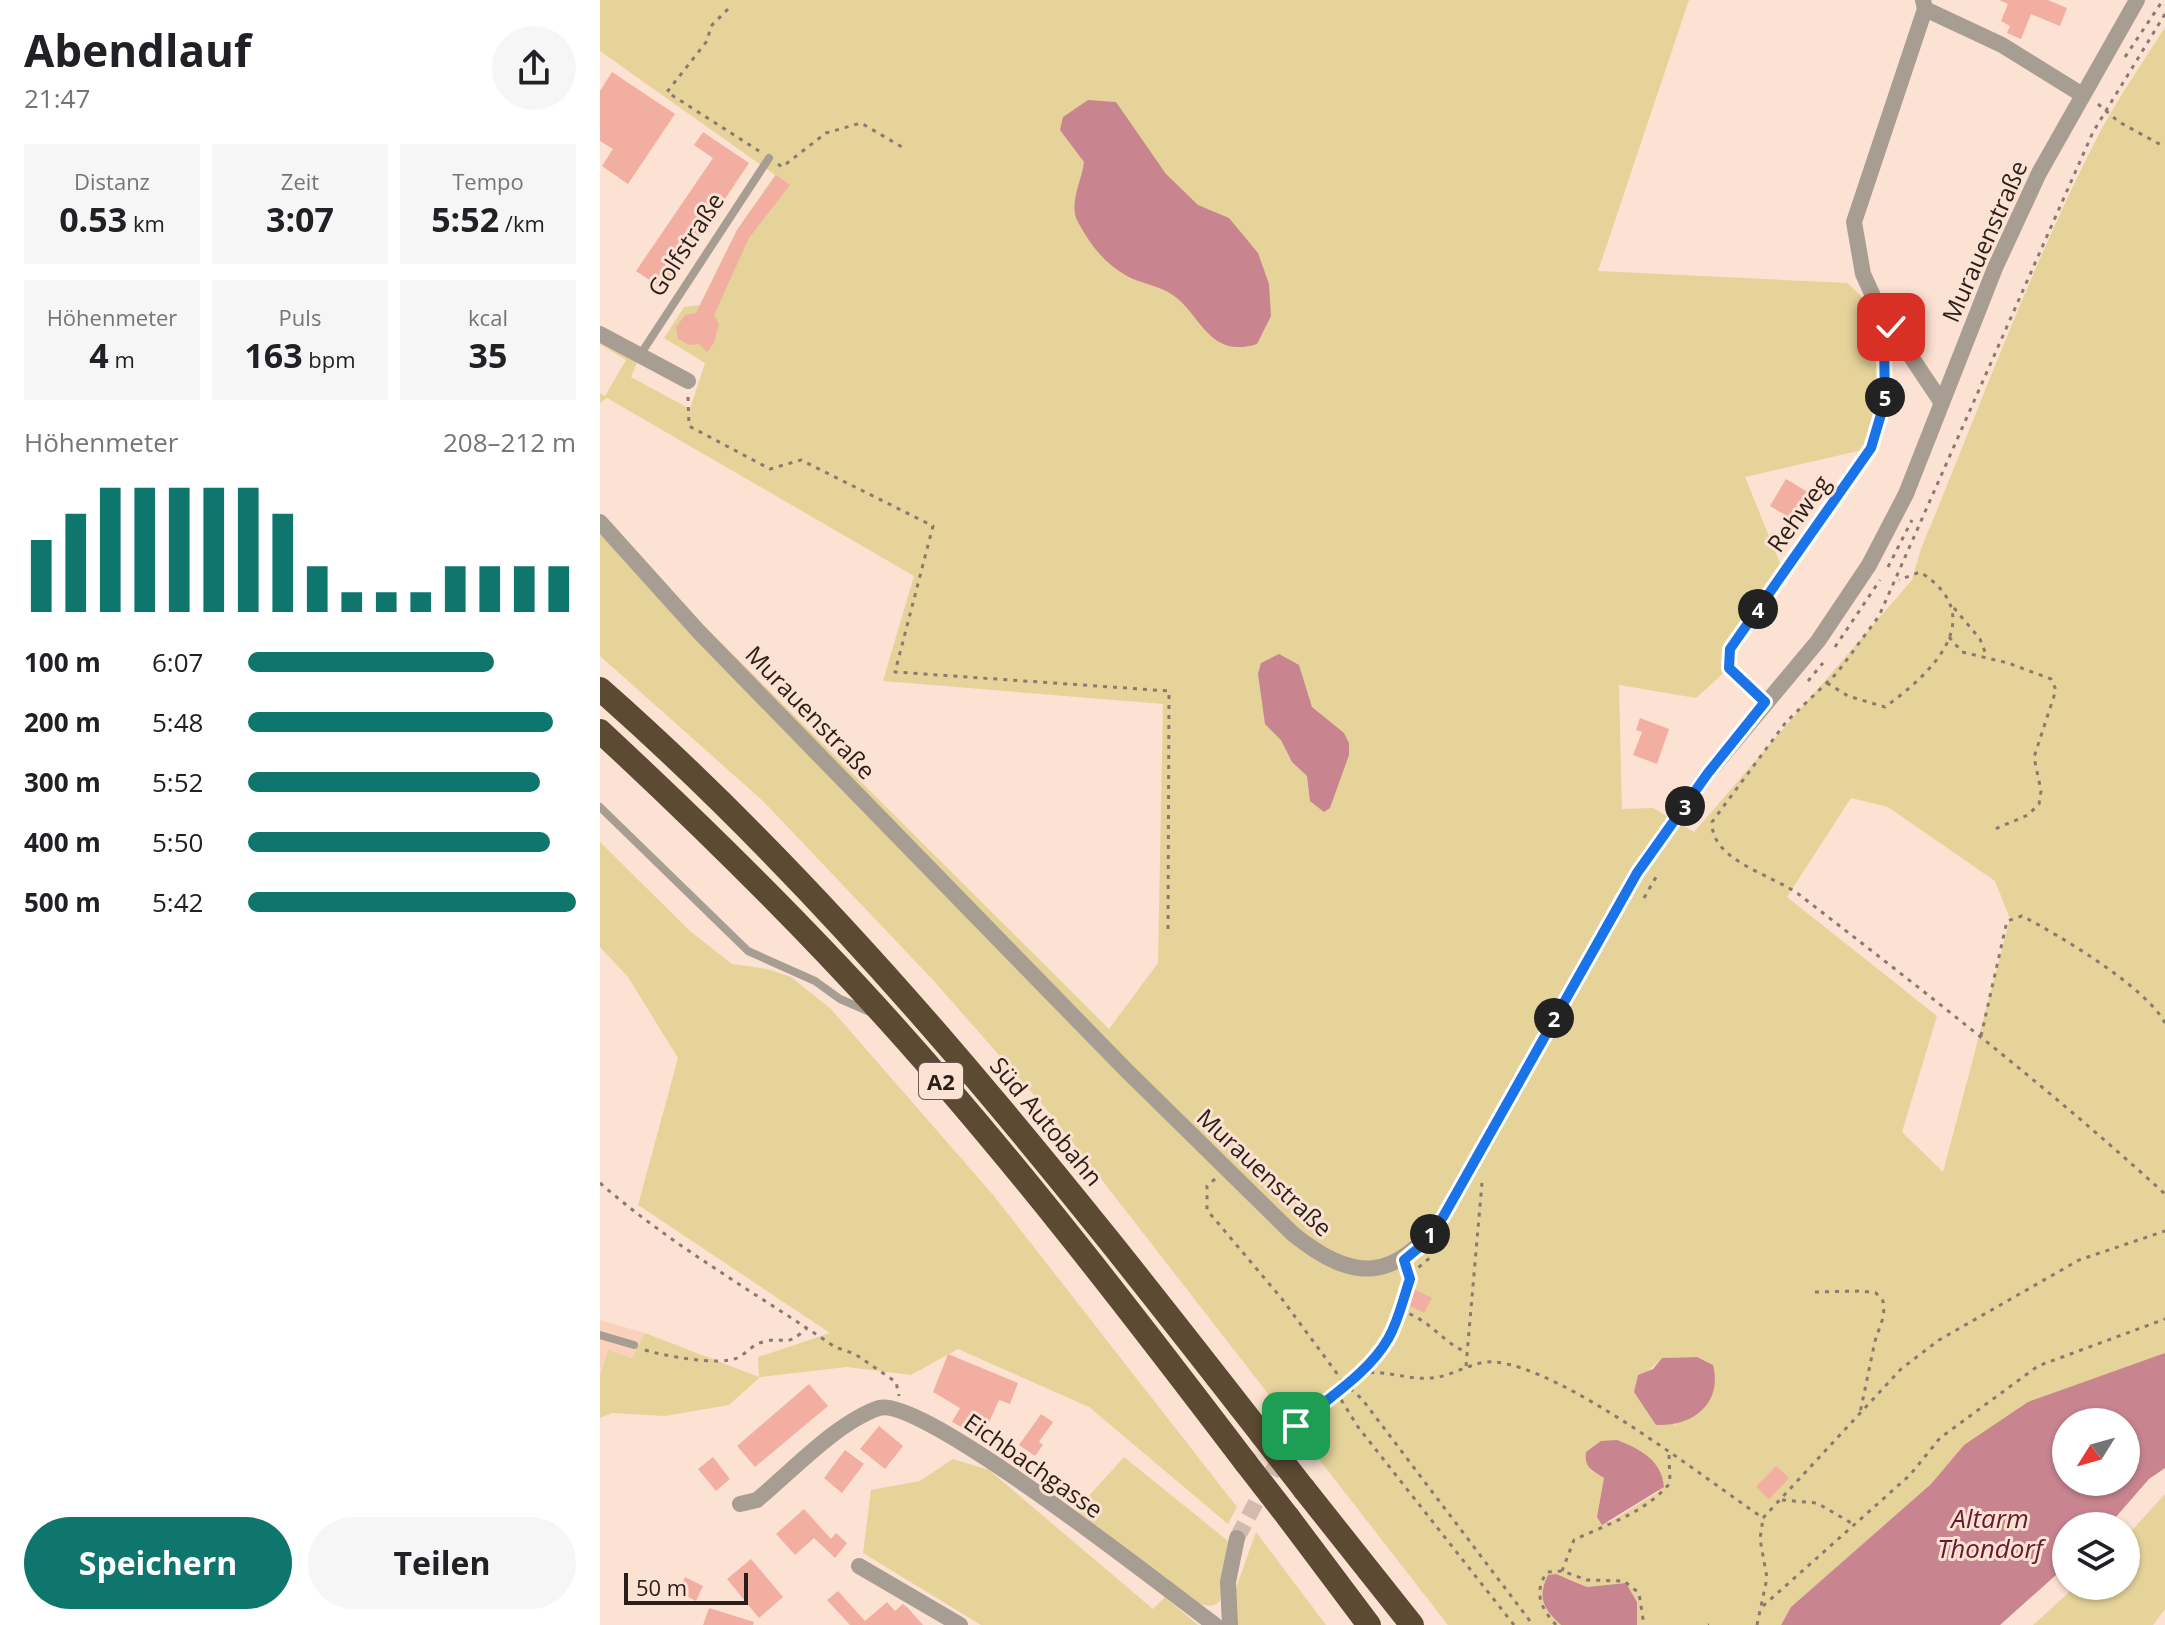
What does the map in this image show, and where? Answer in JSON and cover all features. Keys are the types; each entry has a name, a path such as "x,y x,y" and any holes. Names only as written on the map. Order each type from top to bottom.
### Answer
{"highway":[{"name":"Süd Autobahn","path":"601,689 817,902 910,1003 1056,1173 1412,1625"},
{"name":"A2","path":"600,731 699,824 890,1022 1114,1290 1369,1625"}],"street":[{"name":"Murauenstraße","path":"600,522 699,632 1226,1170 1321,1257 1369,1269 1404,1260 1421,1246 1443,1217 1637,873 1708,773 1818,641 1869,565 1906,494 1995,268 2081,94 2137,0"},
{"path":"1942,403 1891,327 1863,274 1854,222 1924,4 2002,45 2081,94"},
{"path":"600,334 688,381"},
{"path":"740,1504 757,1500 850,1423 881,1407 901,1409"},
{"name":"Eichbachgasse","path":"901,1409 971,1446 1215,1625"},
{"path":"1230,1625 1228,1582 1237,1538"},
{"path":"859,1566 960,1625"}],"lane":[{"name":"Golfstraße","path":"640,355 769,158"},
{"name":"Rehweg","path":"1765,702 1729,668 1730,649 1871,448 1885,401 1884,343 1891,327"},
{"path":"600,807 748,951 890,1022"},
{"path":"600,1335 634,1345"}],"path":[{"path":"728,9 711,26 707,41 667,92 782,167 826,133 861,123 902,147"},
{"path":"2165,14 2104,109 2038,250 1898,581 1879,616 1827,683 1786,722 1712,822 1712,834 1727,853 1790,887 1981,1036 2165,1194"},
{"path":"2104,109 2119,122 2165,147"},
{"path":"688,381 689,426 770,469 801,460 933,526 895,672 1169,691 1168,933"},
{"path":"1898,581 1920,572 1941,585 1954,608 1980,639 1987,658"},
{"path":"1827,683 1874,706 1885,707 1912,688 1946,650 1954,608"},
{"path":"1949,637 1962,652 2051,679 2056,690 2034,757 2041,791 2039,804 2028,815 1995,829"},
{"path":"1778,715 1786,722"},
{"path":"1639,906 1663,865"},
{"path":"1981,1036 2007,921 2022,916 2116,974 2146,999 2165,1023"},
{"path":"1226,1170 1207,1186 1207,1210 1282,1299 1344,1383 1362,1399 1533,1625"},
{"path":"600,1183 648,1225 896,1382 901,1409"},
{"path":"1466,1366 1482,1183"},
{"path":"1757,1625 1767,1578 1760,1539 1763,1518 1901,1369 1939,1340 2079,1260 2165,1231"},
{"path":"1294,1430 1344,1383 1362,1373 1386,1342 1411,1274 1404,1260"},
{"path":"1815,1292 1861,1291 1876,1293 1883,1301 1884,1315 1875,1341 1860,1413"},
{"path":"1400,1310 1421,1318 1451,1345 1466,1352"},
{"path":"1763,1606 1910,1475 1940,1438 2022,1375 2038,1366 2165,1319"},
{"path":"634,1345 668,1357 727,1361 759,1343 790,1343 807,1328"},
{"path":"1362,1373 1411,1380 1437,1378 1466,1366 1492,1361 1528,1368 1589,1401 1763,1518"},
{"path":"1344,1383 1340,1398 1358,1427 1514,1625"},
{"path":"1562,1571 1574,1540 1621,1521 1662,1493 1670,1483 1669,1455"},
{"path":"1780,1500 1817,1503 1853,1524"},
{"path":"1556,1625 1541,1608 1539,1584 1547,1572 1562,1571 1587,1580 1624,1581 1639,1593 1644,1625"}],"shaded area":[{"path":"600,0 1689,0 1598,271 1847,283 1863,299 1875,318 1884,360 1881,405 1871,448 1745,477 1784,573 1730,649 1729,668 1696,698 1619,685 1622,809 1653,808 1694,832 1912,580 1921,549 2006,338 2052,233 2101,130 2165,27 2165,1353 1964,1445 1931,1484 1791,1607 1781,1625 1637,1625 1637,1602 1626,1583 1587,1587 1570,1579 1548,1575 1543,1590 1544,1602 1561,1625 1448,1625 1049,1112 933,980 763,801 600,656 600,522 1109,1029 1158,963 1163,704 883,681 914,576 607,398 600,403 600,393 605,396 626,360 600,344 600,334 640,355 631,377 690,409 705,363 664,338 684,307 700,305 737,230 775,175 600,51","holes":["1851,798 1888,807 1995,881 2010,919 1943,1172 1902,1132 1937,1016 1787,897","1697,1357 1675,1426 1644,1375 1662,1358","1590,1470 1660,1491 1608,1523 1599,1503 1605,1488 1604,1477"]},
{"path":"600,842 691,932 732,964 767,969 791,977 831,1009 994,1196 1237,1507 1228,1524 1089,1407 958,1349 911,1375 847,1367 760,1377 729,1405 665,1416 612,1413 600,1418 600,1375 608,1350 632,1358 645,1333 759,1377 758,1357 830,1333 638,1205 678,1058 628,977 600,947"},
{"path":"600,1320 645,1333 632,1358 608,1350 600,1375"},
{"path":"1124,1457 1228,1541 1220,1601 1214,1605 1194,1602 1076,1510"},
{"path":"953,1459 989,1470 1153,1609 1165,1597 1198,1625 981,1625 863,1553 871,1490 920,1481"},
{"path":"2165,1494 2165,1609 2153,1625 2033,1625 2061,1600 2140,1600 2140,1522"},
{"path":"1256,1532 1326,1625 1236,1625 1236,1588"}],"water":[{"path":"1088,100 1116,102 1166,174 1198,205 1229,218 1258,253 1269,284 1271,316 1257,344 1240,347 1215,339 1179,300 1168,292 1119,271 1105,260 1088,238 1074,208 1084,162 1060,130 1063,117"},
{"path":"1279,654 1299,665 1312,707 1344,733 1349,743 1349,755 1330,808 1324,812 1310,801 1307,776 1292,762 1281,740 1265,724 1258,674 1261,663"},
{"name":"Altarm Thondorf","path":"2165,1353 2165,1468 2140,1489 2140,1408 2052,1408 2052,1496 2134,1496 2120,1512 2052,1512 2052,1579 2000,1625 1781,1625 1791,1607 1931,1484 1964,1445 2028,1402"},
{"path":"1697,1357 1713,1365 1715,1379 1709,1402 1682,1422 1656,1425 1634,1392 1638,1375 1653,1369 1662,1358"},
{"path":"1617,1440 1634,1447 1654,1463 1664,1487 1602,1525 1597,1517 1604,1478 1588,1465 1586,1452 1601,1441"},
{"path":"1556,1574 1587,1587 1626,1583 1637,1602 1637,1625 1561,1625 1546,1608 1543,1596 1548,1575"}],"building":[{"path":"1999,0 2048,0 2067,8 2060,26 2031,14 2021,39 2007,33 2010,26 2001,21 2008,4"},
{"path":"612,72 675,114 628,184 602,166 613,149 600,141 600,91"},
{"path":"703,132 749,163 664,290 636,271 713,158 694,145"},
{"path":"776,175 790,185 749,238 714,315 719,324 714,343 707,352 699,344 689,345 678,339 676,327 685,315 696,313 737,230"},
{"path":"1786,479 1816,497 1800,524 1770,506"},
{"path":"1640,718 1669,729 1657,764 1633,755 1642,732 1636,730"},
{"path":"1411,1288 1432,1298 1424,1313 1404,1303"},
{"path":"948,1354 1018,1383 1010,1404 999,1400 982,1438 952,1422 960,1408 933,1392"},
{"path":"809,1384 828,1406 755,1467 737,1446"},
{"path":"1041,1414 1053,1422 1039,1442 1043,1445 1035,1456 1019,1445"},
{"path":"879,1426 903,1446 885,1469 860,1449"},
{"path":"845,1450 864,1464 842,1493 824,1478"},
{"path":"713,1457 730,1479 716,1491 698,1469"},
{"path":"1776,1466 1789,1478 1769,1499 1756,1487"},
{"path":"804,1509 831,1539 836,1533 847,1543 835,1558 814,1538 795,1555 776,1534"},
{"path":"751,1559 783,1597 759,1618 727,1579"},
{"path":"685,1577 703,1586 696,1601 678,1592"},
{"path":"838,1591 865,1621 887,1602 895,1611 903,1604 923,1625 850,1625 827,1600"},
{"path":"709,1608 754,1622 753,1625 703,1625"}],"tunnel":[{"path":"1237,1538 1293,1433"}],"route":[{"path":"1296,1426 1344,1383 1362,1373 1386,1342 1395,1326 1410,1279 1411,1274 1404,1260 1421,1246 1443,1217 1637,873 1708,773 1765,702 1729,668 1727,659 1730,649 1871,448 1885,401 1884,343 1891,327"}]}
